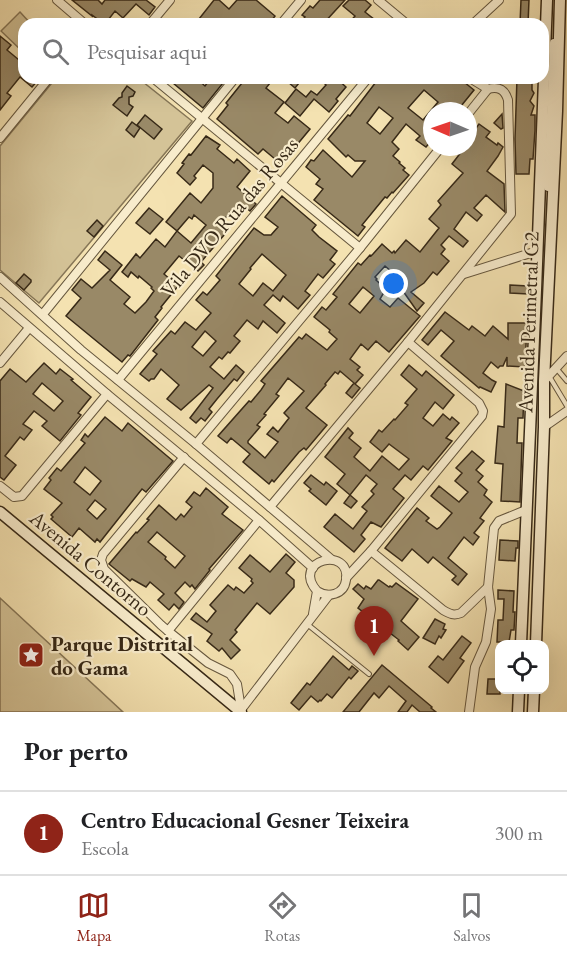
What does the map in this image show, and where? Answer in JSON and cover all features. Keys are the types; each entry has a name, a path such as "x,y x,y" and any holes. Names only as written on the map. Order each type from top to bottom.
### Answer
{"street":[{"path":"57,0 78,18"},
{"path":"155,18 170,0"},
{"path":"285,18 301,0"},
{"path":"378,0 400,18"},
{"path":"480,18 499,0"},
{"name":"Avenida Perimetral G2","path":"546,18 547,0"},
{"path":"534,640 543,291 555,0"},
{"name":"Avenida Perimetral G2","path":"520,640 526,510 557,111 561,0"},
{"path":"0,138 44,84"},
{"path":"160,84 360,248"},
{"path":"43,314 230,84"},
{"name":"Vila DVO Rua das Rosas","path":"118,380 363,84"},
{"path":"270,507 512,214 510,106 506,94 484,84 474,102"},
{"name":"Avenida Perimetral G2","path":"534,640 546,379 543,291 537,251 544,84"},
{"path":"196,444 434,156"},
{"path":"463,274 537,251"},
{"path":"0,277 81,350 344,568 346,578 341,590 329,595 240,711"},
{"path":"0,302 313,568"},
{"path":"0,363 29,328"},
{"path":"346,578 482,416 483,411 479,403 408,342"},
{"path":"70,362 81,350"},
{"path":"546,379 567,356"},
{"path":"0,486 14,497 22,496 107,394"},
{"path":"544,427 567,411"},
{"path":"184,458 103,554 101,560 104,569 168,631 208,663 230,674 237,684 240,711"},
{"path":"470,711 475,668 486,642 491,609 488,588 494,528 499,521 526,510"},
{"name":"Avenida Contorno","path":"0,512 240,711"},
{"path":"168,631 259,520"},
{"path":"371,551 450,614 461,613 488,588"},
{"path":"329,595 317,591 310,574 320,561 331,559"},
{"path":"313,616 317,591"},
{"path":"518,712 519,694"},
{"path":"531,712 532,694"}],"lane":[{"path":"556,368 567,381"},
{"path":"546,379 567,406"},
{"path":"307,624 369,674"}],"shaded area":[{"path":"20,12 26,18 18,18 18,47 1,31"},
{"path":"51,84 146,84 192,121 39,303 0,270 0,146"},
{"name":"Parque Distrital do Gama","path":"0,598 123,712 0,712"}],"building":[{"path":"72,0 98,0 102,4 105,0 146,0 155,7 149,15 136,4 123,18 115,11 110,18 92,16"},
{"path":"214,0 219,0 229,9 237,0 256,0 275,16 274,18 200,18"},
{"path":"320,0 345,0 328,18 304,18 302,15 310,6 313,8"},
{"path":"349,0 365,0 371,5 365,12 372,18 353,18 355,16 343,6"},
{"path":"521,0 529,0 528,18 520,18"},
{"path":"0,36 11,45 7,50 18,59 18,79 7,93 11,96 0,110"},
{"path":"174,84 203,84 205,86 206,84 222,84 203,108"},
{"path":"241,84 269,84 266,88 284,102 275,113 288,123 294,116 310,129 281,164 263,149 258,154 217,119 228,105 226,103"},
{"path":"343,84 346,87 329,112 314,99 300,116 285,103 296,89 306,97 311,91 317,95 326,85"},
{"path":"374,84 466,84 474,90 464,102 438,102 424,90 408,108 423,120 423,145 416,140 420,136 406,124 392,142 399,149 393,156 409,175 393,193 385,197 362,225 365,227 358,236 314,200 323,189 316,184 320,179 306,167 323,150 352,177 365,161 355,161 348,155 346,157 328,139 348,115 350,116","holes":["379,107 393,118 380,134 367,123"]},
{"path":"517,84 532,84 534,93 530,101 534,106 531,115 535,115 535,130 533,159 530,159 529,174 516,174"},
{"path":"127,86 135,92 129,97 129,104 133,107 127,116 113,105 122,97"},
{"path":"502,114 503,128 501,129 494,123"},
{"path":"145,115 162,129 154,139 137,125"},
{"path":"132,122 140,128 134,137 126,130"},
{"path":"479,124 490,132 486,137 503,147 487,171 504,184 505,212 486,195 474,208 482,215 477,221 466,212 454,229 468,241 463,247 449,236 441,245 445,249 441,254 449,261 437,275 433,272 424,283 411,292 424,303 417,311 398,284 400,282 385,266 375,277 386,289 380,299 390,307 398,298 420,316 389,352 376,341 368,350 361,344 350,359 360,367 357,370 363,375 355,384 360,388 352,398 346,393 354,383 340,371 338,374 335,372 306,408 327,425 306,450 304,448 299,452 274,482 272,480 269,484 243,462 250,454 231,438 227,443 218,436 261,390 265,384 261,381 299,337 302,339 306,334 327,350 337,339 314,317 322,307 326,310 337,297 333,294 358,263 361,265 382,244 395,253 406,240 420,252 439,228 429,219 441,205 438,201 463,173 452,164 458,156 477,156 477,127","holes":["363,287 374,296 360,313 349,304","288,378 304,391 284,413 289,418 278,432 273,427 267,434 278,442 265,458 248,443 260,427 257,425 279,396 276,394"]},
{"path":"206,136 220,145 217,149 234,163 237,159 250,171 237,187 256,204 250,211 245,207 238,216 231,211 222,222 230,228 201,262 204,265 198,271 179,256 164,274 178,286 155,317 158,320 130,356 128,355 122,362 66,316 81,298 72,290 81,279 92,288 110,270 98,260 105,251 122,265 110,280 130,297 124,304 135,313 146,302 154,291 152,287 131,272 128,277 122,272 136,254 140,258 156,239 165,247 177,231 166,222 190,193 201,203 213,188 213,173 203,165 190,185 177,173 189,154 191,155","holes":["194,215 206,225 191,243 177,231 189,217 192,219"]},
{"path":"282,196 316,225 312,230 337,251 330,260 335,264 323,278 318,274 305,291 310,295 298,309 283,296 280,301 273,295 264,305 285,323 277,333 263,321 258,329 247,320 234,336 240,341 230,353 228,352 222,359 219,357 210,367 224,379 236,365 244,372 237,381 234,379 209,409 212,412 205,421 201,418 196,423 190,418 213,388 209,385 181,410 167,399 179,385 161,369 154,379 149,381 140,374 157,354 153,351 171,331 175,334 185,322 196,330 211,313 196,300 203,292 207,295 220,280 216,276 254,228 264,235 271,235 278,227 265,217","holes":["262,254 286,275 273,291 263,283 253,296 239,284","205,331 216,341 203,356 192,347"]},
{"path":"149,208 163,219 150,234 136,223"},
{"path":"97,220 103,226 94,237 87,231"},
{"path":"24,274 31,282 24,290 16,283"},
{"path":"510,285 528,286 528,294 510,293"},
{"path":"445,312 469,330 472,326 485,336 493,326 508,339 508,323 527,323 525,367 507,366 507,357 503,366 498,368 491,362 483,373 496,382 491,392 479,388 441,356 454,341 441,330 428,345 422,340"},
{"path":"44,363 56,374 60,369 91,397 78,413 81,415 60,441 42,426 47,421 34,411 23,424 32,430 24,440 20,437 5,456 16,465 4,480 0,477 0,381 10,369 26,382","holes":["42,383 63,401 54,411 33,394"]},
{"path":"409,365 422,376 426,371 454,395 443,409 435,402 423,418 433,426 443,414 459,423 446,438 452,441 428,470 423,466 411,480 405,475 393,489 404,498 381,527 371,522 361,535 365,539 354,552 324,527 335,514 353,529 367,511 362,507 374,494 371,491 377,484 366,475 350,495 337,484 345,474 325,457 348,428 353,433 349,438 361,448 354,457 370,471 382,456 399,470 409,459 389,444 382,452 370,442 379,430 382,432 395,420 408,405 405,403 417,389 401,375"},
{"path":"506,384 524,391 523,418 518,418 517,443 522,443 520,502 501,501 503,464 495,463 498,426 504,427"},
{"path":"105,417 122,431 128,423 173,461 146,492 142,489 100,542 97,539 95,542 79,528 72,537 51,519 53,517 51,515 62,503 44,489 57,468 61,471 85,443 81,440 85,434 88,437","holes":["85,467 101,481 90,495 74,482","95,500 106,509 97,519 87,510"]},
{"path":"472,451 484,461 476,470 483,476 478,482 487,490 484,495 492,502 480,518 484,521 474,533 479,537 473,545 464,537 448,558 467,574 458,585 452,580 456,576 433,557 428,563 412,549 402,561 385,548 417,508 429,518 426,521 437,529 440,527 452,513 431,496 439,486 459,502 468,492 455,481 462,473 456,468"},
{"path":"311,475 324,485 326,482 337,491 326,505 309,491 311,489 304,483"},
{"path":"206,488 228,507 222,514 243,530 195,589 185,582 175,593 184,602 179,609 174,604 169,610 158,600 164,594 150,582 146,587 132,579 130,581 109,564 149,520 147,519 159,505 176,520 181,514 184,517 192,507 186,502 194,492 200,496","holes":["157,532 185,556 175,568 148,542"]},
{"path":"350,495 357,501 351,508 344,503"},
{"path":"500,540 518,541 515,561 499,560"},
{"path":"286,554 295,562 286,573 294,580 294,587 270,614 257,603 235,630 237,632 230,640 240,650 231,659 222,648 219,651 207,641 212,634 191,619 196,613 207,622 216,611 210,605 228,585 244,593 253,583 252,579 239,568 250,555 270,572"},
{"path":"378,580 389,587 396,583 418,599 401,621 419,637 408,650 399,640 358,608 364,599 353,589 358,584 364,589 366,586 371,589"},
{"path":"498,590 514,591 514,630 511,630 509,640 497,640 498,620 503,620 504,599 498,599"},
{"path":"435,619 445,624 443,629 446,630 435,644 423,638"},
{"path":"462,636 471,643 460,658 464,661 448,683 429,667 438,656 443,660"},
{"path":"333,656 349,670 352,666 358,671 351,679 349,677 332,698 327,694 318,702 311,696 299,710 291,703 307,683 310,685"},
{"path":"382,665 436,712 420,712 412,705 407,712 398,712 406,701 389,686 379,698 374,693 359,712 343,712"},
{"path":"488,679 495,679 495,694 487,694"}],"place":[{"name":"Parque Distrital do Gama","path":"31,655"},
{"name":"Centro Educacional Gesner Teixeira","path":"374,656"}]}
